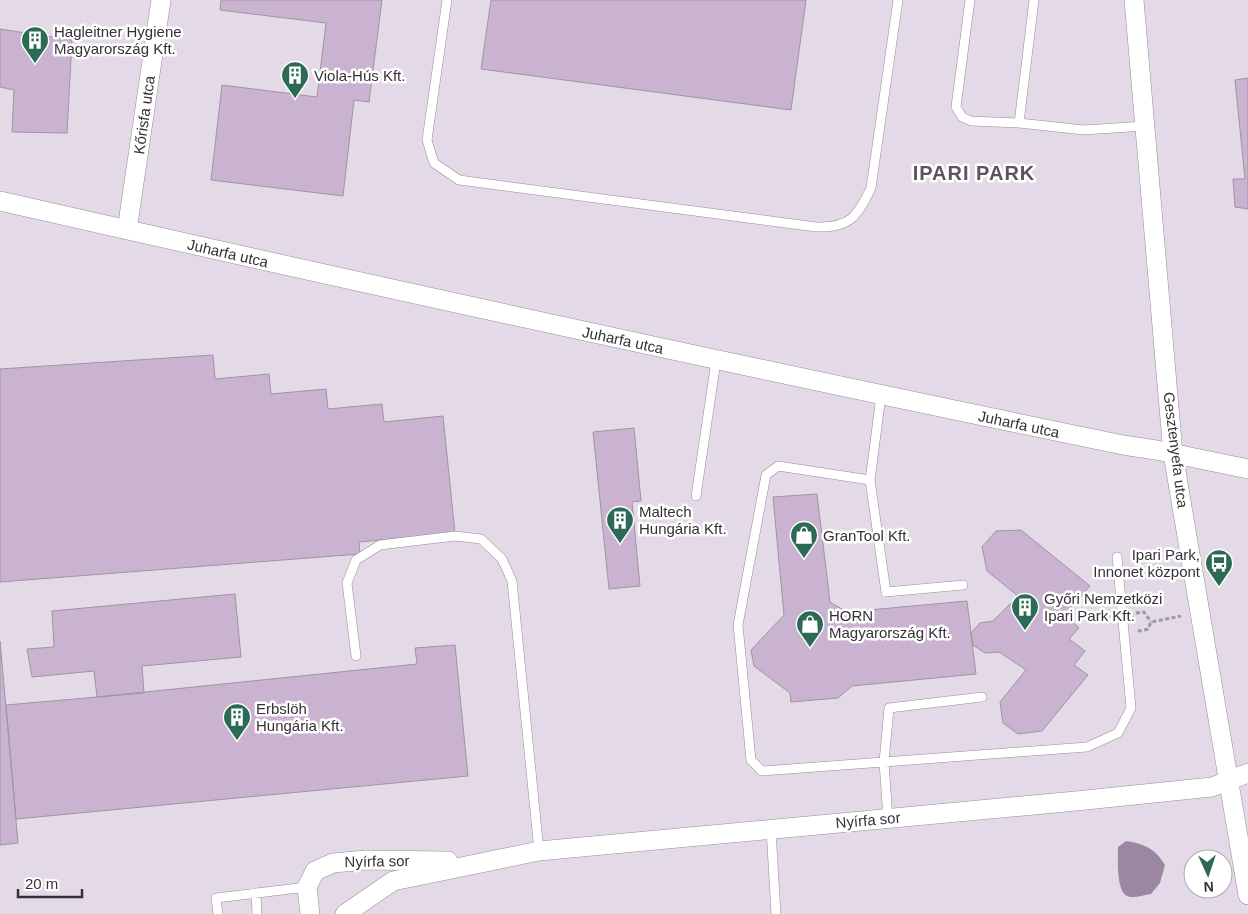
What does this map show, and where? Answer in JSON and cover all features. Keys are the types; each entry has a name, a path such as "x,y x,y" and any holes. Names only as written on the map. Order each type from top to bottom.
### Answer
{"street":[{"name":"Kőrisfa utca","path":"127,230 160,0"},
{"name":"Gesztenyefa utca","path":"1134,0 1173,454 1248,896"},
{"name":"Juharfa utca","path":"0,201 369,285 716,361 1123,446 1248,469"},
{"name":"Nyírfa sor","path":"345,914 393,880 539,852 1212,787 1248,773"},
{"name":"Nyírfa sor","path":"307,887 314,871 333,863 366,860 486,861"},
{"path":"307,887 310,914"}],"lane":[{"path":"447,0 427,140 434,163 459,180 816,228 834,228 847,222 861,209 871,188 898,0"},
{"path":"970,0 956,107 962,117 971,121 1019,123 1084,130 1145,126"},
{"path":"1019,123 1034,0"},
{"path":"696,496 716,361"},
{"path":"881,396 870,480 886,592 963,585"},
{"path":"870,480 778,466 766,475 738,625 751,760 762,770 1087,747 1118,733 1131,708 1116,557"},
{"path":"356,656 347,584 356,560 380,545 455,536 481,538 502,559 512,581 539,852"},
{"path":"888,819 884,762 889,708 982,697"},
{"path":"771,829 776,914"},
{"path":"218,914 216,898 307,887"},
{"path":"256,893 257,914"}],"path":[{"path":"1132,618 1136,612 1144,612 1150,622 1148,629 1140,631 1134,627"},
{"path":"1150,622 1201,613"}],"shaded area":[{"path":"0,0 1248,0 1248,914 0,914"},
{"path":"1126,841 1153,851 1165,865 1160,883 1151,894 1129,897 1123,893 1118,874 1118,847"}],"building":[{"name":"Viola-Hús Kft.","path":"221,0 382,0 369,102 354,100 343,196 211,180 222,85 317,97 326,23 220,10"},
{"path":"491,0 806,0 791,110 481,69"},
{"name":"Hagleitner Hygiene Magyarország Kft.","path":"0,29 72,40 67,133 12,132 14,90 0,87"},
{"path":"1248,78 1248,209 1235,207 1233,179 1245,179 1235,80"},
{"path":"213,355 215,379 269,374 271,394 326,389 328,409 382,404 384,422 443,416 455,533 359,542 360,554 0,582 0,369"},
{"name":"Maltech Hungária Kft.","path":"634,428 641,501 632,502 640,586 609,589 593,432"},
{"path":"817,494 830,602 847,612 967,601 976,674 852,686 838,698 791,702 790,693 754,666 751,650 784,615 773,497"},
{"name":"Győri Nemzetközi Ipari Park Kft.","path":"1021,530 1090,586 1065,615 1079,628 1069,639 1085,651 1074,665 1088,675 1042,731 1018,734 1003,723 1000,702 1026,670 999,652 985,653 973,645 971,633 980,623 993,621 1018,596 987,571 982,547 996,531"},
{"path":"235,594 241,657 142,666 144,693 97,697 94,671 32,677 27,649 54,647 52,611"},
{"path":"0,641 18,843 0,845"},
{"name":"Erbslöh Hungária Kft.","path":"455,645 468,776 16,819 6,705 417,664 415,648"}],"place":[{"name":"Hagleitner Hygiene Magyarország Kft.","path":"35,64"},
{"name":"Viola-Hús Kft.","path":"295,99"},
{"name":"Maltech Hungária Kft.","path":"620,544"},
{"name":"GranTool Kft.","path":"804,559"},
{"name":"Ipari Park, Innonet központ","path":"1219,587"},
{"name":"Győri Nemzetközi Ipari Park Kft.","path":"1025,631"},
{"name":"HORN Magyarország Kft.","path":"810,648"},
{"name":"Erbslöh Hungária Kft.","path":"237,741"}],"district":[{"name":"IPARI PARK","path":"974,173"}]}
